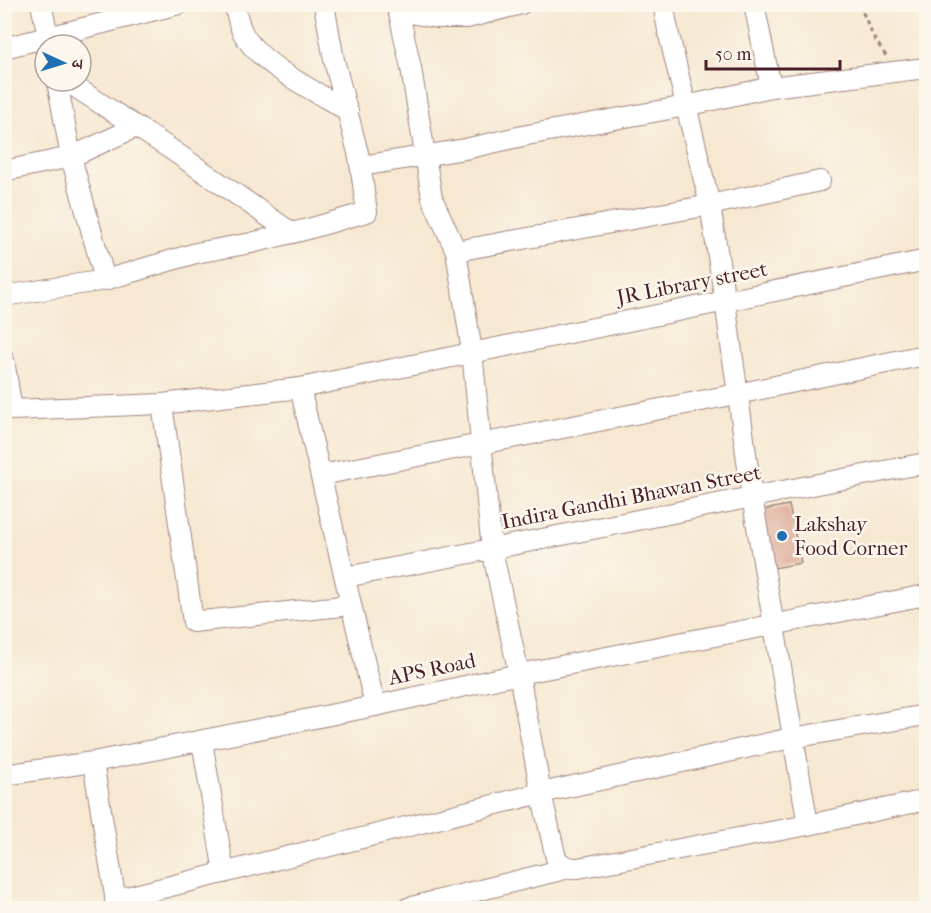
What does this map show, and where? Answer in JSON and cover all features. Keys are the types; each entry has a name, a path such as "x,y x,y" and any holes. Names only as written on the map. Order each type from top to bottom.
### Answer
{"street":[{"path":"41,4 47,33"},
{"path":"80,33 179,4"},
{"path":"234,4 242,31 255,52 348,111"},
{"path":"4,297 105,280 196,253 251,243 367,212 361,166 334,60 324,4"},
{"path":"521,4 467,18 438,18 398,8 411,68 432,198 456,251 472,352 492,550 555,858 561,865 569,868"},
{"path":"663,4 710,205 752,497 808,825"},
{"path":"754,4 771,87"},
{"path":"4,48 33,44"},
{"path":"361,166 465,149 771,87 927,68"},
{"path":"59,93 71,157 105,280"},
{"path":"84,93 292,233"},
{"path":"4,171 71,157 136,127"},
{"path":"456,251 710,205 819,181"},
{"name":"JR Library street","path":"4,360 12,410 162,404 300,388 922,261"},
{"path":"321,475 920,356"},
{"path":"300,388 375,706"},
{"path":"162,404 193,622 351,605"},
{"name":"Indira Gandhi Bhawan Street","path":"345,577 927,463"},
{"name":"APS Road","path":"4,775 93,762 202,741 519,674 927,595"},
{"path":"93,762 116,904 224,873 542,793 792,738 927,715"},
{"path":"202,741 224,873"},
{"path":"408,909 440,905 569,868 927,801"}],"path":[{"path":"859,4 874,38 886,57 901,71"}],"building":[{"name":"Lakshay Food Corner","path":"789,505 801,563 774,568 763,510"}],"place":[{"name":"Lakshay Food Corner","path":"782,536"}]}
